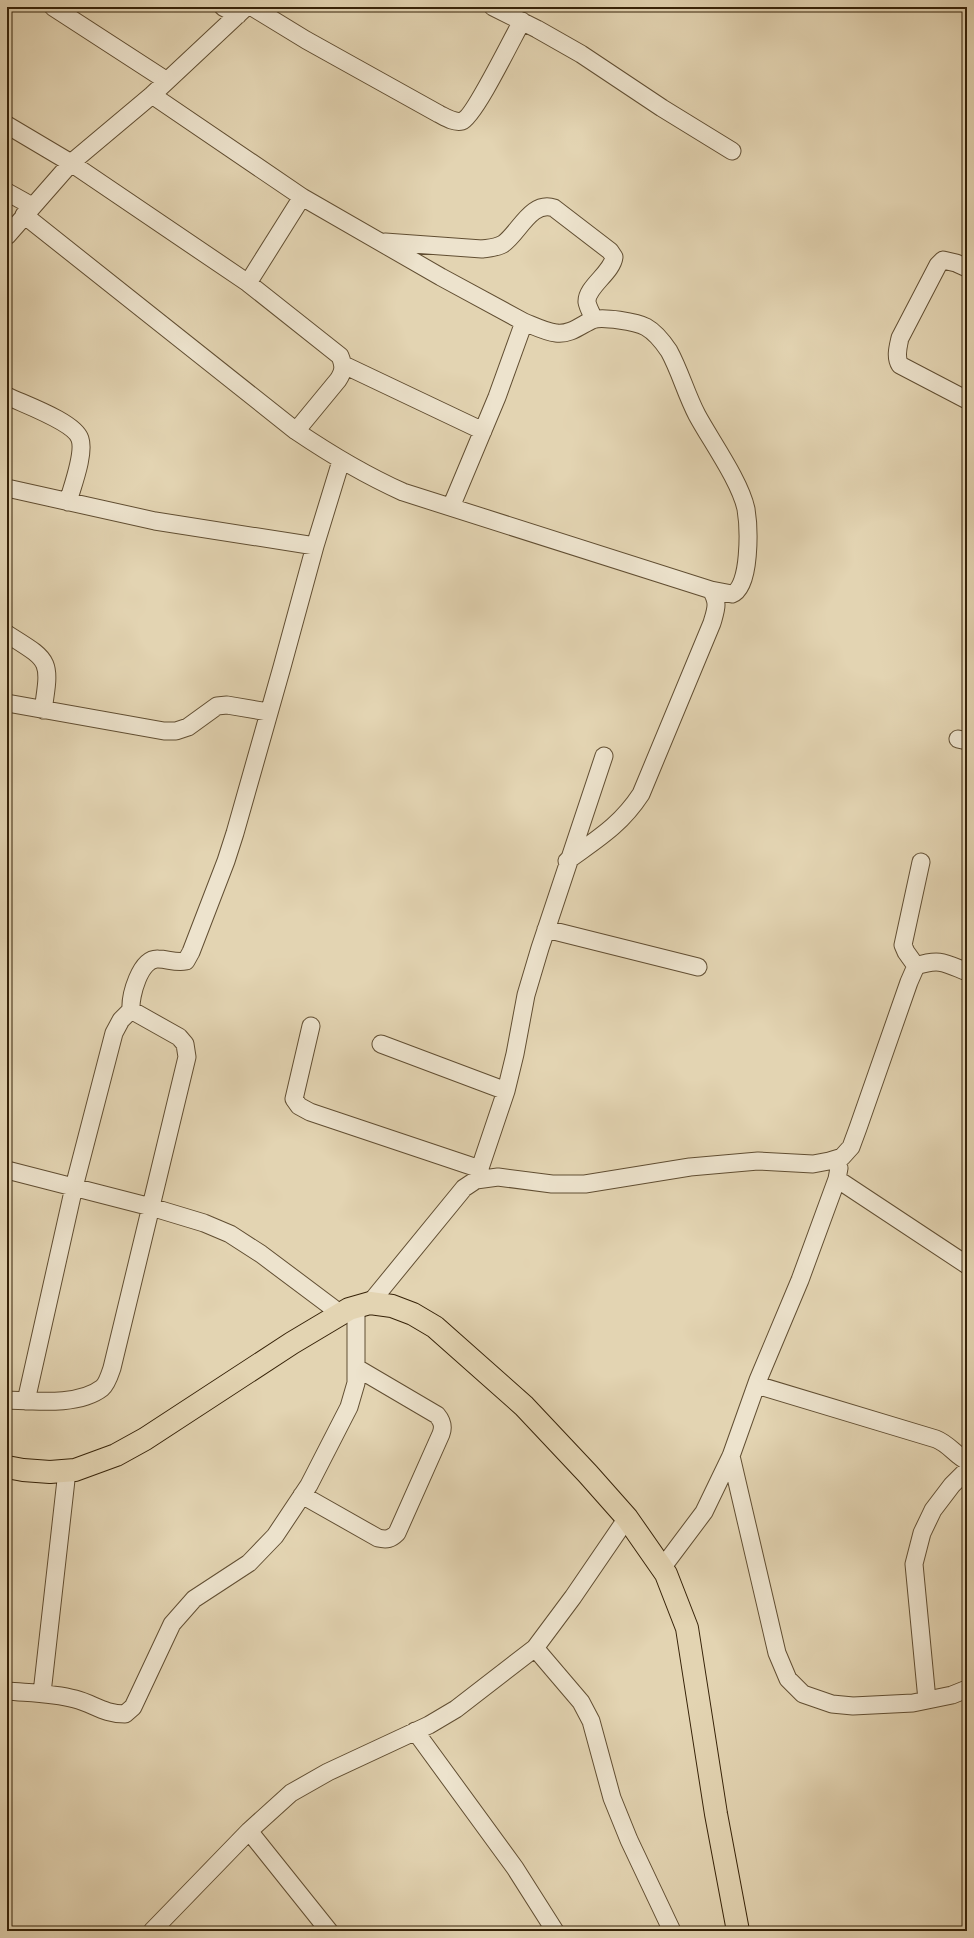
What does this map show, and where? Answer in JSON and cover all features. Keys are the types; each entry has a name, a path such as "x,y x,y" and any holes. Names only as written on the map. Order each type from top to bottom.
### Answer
{"highway":[{"path":"7,1467 43,1472 67,1471 94,1464 134,1445 292,1343 356,1308 392,1306 413,1314 435,1327 524,1406 627,1518 662,1568 677,1599 687,1628 716,1814 738,1931"}],"street":[{"path":"53,7 167,81"},
{"path":"223,7 246,10 306,40 452,121 461,121 467,117 484,92 522,21"},
{"path":"493,7 522,21 581,54 662,108 732,150"},
{"path":"7,236 28,210 72,163 152,95 246,10"},
{"path":"7,192 296,431 341,461 403,492 711,590 732,594 736,593 740,589 745,574 748,544 746,508 736,484 698,416 668,351 658,336 645,326 628,321 594,319 568,332 556,333 524,322 302,197 152,95"},
{"path":"7,125 72,163 248,283 340,356 344,365 343,372 296,431"},
{"path":"248,283 302,197"},
{"path":"380,242 482,249 493,248 504,243 536,210 548,206 554,208 610,251 614,257 610,267 589,294 587,300 594,319"},
{"path":"967,268 956,263 943,260 938,265 900,338 897,348 900,365 967,400"},
{"path":"451,507 483,431 524,322"},
{"path":"344,365 483,431"},
{"path":"7,396 63,423 75,431 80,440 81,453 68,502"},
{"path":"131,1010 130,999 141,970 147,963 157,959 173,962 186,961 191,952 226,861 315,546 341,461"},
{"path":"7,488 155,521 315,546"},
{"path":"567,861 618,824 629,812 641,794 712,623 716,611 716,600 711,590"},
{"path":"7,634 37,652 46,664 48,676 42,710"},
{"path":"7,704 164,731 176,731 188,727 217,706 227,705 268,712"},
{"path":"7,1691 42,1693 76,1699 113,1714 125,1714 133,1707 172,1624 194,1599 249,1563 275,1536 309,1485 349,1407 356,1383 356,1308 478,1174 506,1091 515,1054 526,995 567,861 604,756"},
{"path":"916,966 903,945 921,862"},
{"path":"546,929 698,967"},
{"path":"662,1568 704,1512 731,1456 757,1385 800,1280 836,1179 842,1157 851,1147 916,966 927,962 940,961 967,972"},
{"path":"26,1401 74,1187 114,1033 121,1020 131,1010"},
{"path":"7,1400 44,1402 76,1398 92,1394 104,1387 112,1368 187,1057 184,1044 179,1037 131,1010"},
{"path":"311,1026 294,1099 299,1106 310,1112 478,1174 552,1184 585,1184 690,1167 758,1161 813,1164 829,1162 842,1157"},
{"path":"381,1044 506,1091"},
{"path":"7,1170 152,1207 204,1223 230,1234 261,1254 356,1308"},
{"path":"836,1179 967,1265"},
{"path":"302,1495 378,1538 386,1540 392,1538 397,1533 441,1434 443,1428 442,1420 437,1415 357,1368"},
{"path":"757,1385 936,1440 948,1445 954,1453 967,1461"},
{"path":"731,1456 776,1646 788,1679 803,1694 832,1704 853,1706 913,1703 952,1695 967,1689"},
{"path":"927,1700 914,1564 922,1533 932,1510 952,1485 967,1470"},
{"path":"42,1693 67,1471"},
{"path":"152,1931 249,1831 291,1793 328,1772 415,1731 456,1709 535,1648 573,1597 627,1518"},
{"path":"535,1648 581,1702 591,1721 612,1798 629,1840 672,1931"},
{"path":"415,1731 515,1868 555,1931"},
{"path":"249,1831 329,1931"}]}
